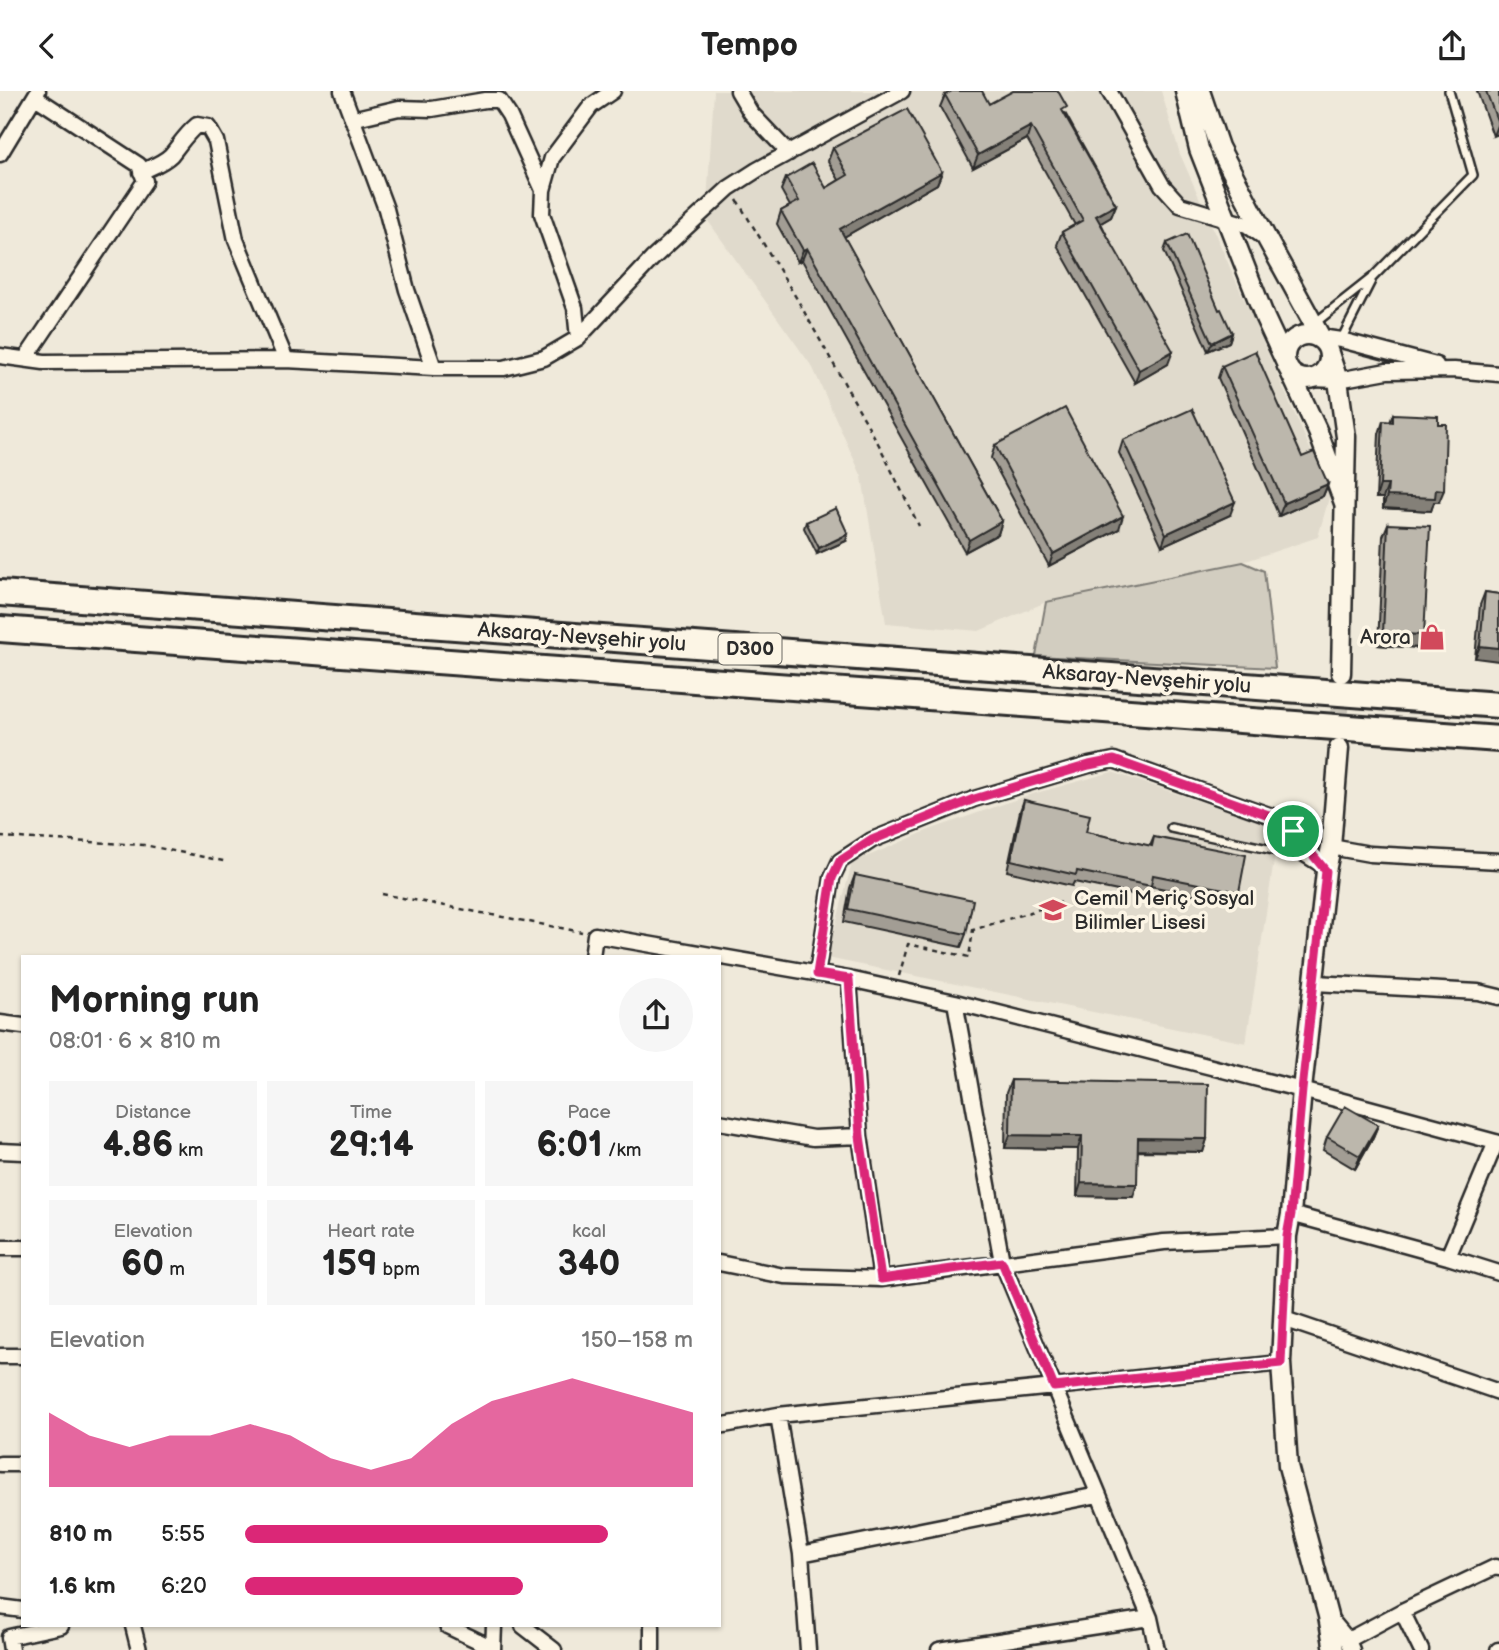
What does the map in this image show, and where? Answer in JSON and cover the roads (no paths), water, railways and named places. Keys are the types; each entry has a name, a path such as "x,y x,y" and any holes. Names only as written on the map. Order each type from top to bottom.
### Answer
{"highway":[{"name":"Aksaray-Nevşehir yolu","path":"0,593 1499,705"},
{"name":"Aksaray-Nevşehir yolu","path":"0,629 1499,739"}],"street":[{"path":"342,91 386,209 407,290 434,368"},
{"path":"578,338 575,308 542,214 543,190 552,158 591,106 612,91"},
{"path":"738,91 751,113 789,153"},
{"path":"0,356 44,362 286,360 434,368 504,368 544,358 578,338 652,259 730,188 902,91"},
{"path":"1109,91 1162,185 1180,205 1247,225 1266,239"},
{"path":"1185,91 1199,149 1226,219 1265,318 1318,432 1344,503"},
{"path":"1200,91 1219,147 1323,347 1346,437 1341,673"},
{"path":"0,154 37,94 139,165 145,181 26,358"},
{"path":"352,119 399,108 432,109 499,100 509,115 543,190"},
{"path":"141,171 170,156 187,133 197,125 208,127 216,141 236,240 286,360"},
{"path":"1323,347 1324,371 1318,376 1304,379 1290,371 1285,357 1290,343 1323,347 1454,370 1499,374"},
{"path":"1323,347 1387,371 1454,370"},
{"path":"1339,748 1331,847 1326,871 1287,1236 1281,1363 1288,1466 1328,1616 1345,1647 1402,1611 1499,1567"},
{"path":"817,974 832,878 840,861 872,840 974,799 1101,762 1114,760 1280,819 1326,871"},
{"path":"1331,847 1370,854 1499,860"},
{"path":"592,955 595,935 709,955"},
{"path":"721,957 849,979 955,1002 1497,1142 1448,1257"},
{"path":"849,979 860,1136 881,1279"},
{"path":"1315,983 1478,992 1499,997"},
{"path":"955,1002 1002,1262 1150,1618 1157,1650"},
{"path":"0,1023 21,1026"},
{"path":"721,1122 813,1138 860,1136"},
{"path":"0,1151 21,1152"},
{"path":"1291,1214 1499,1273"},
{"path":"721,1263 784,1276 881,1279 1164,1242 1287,1236"},
{"path":"0,1248 21,1248"},
{"path":"1284,1319 1499,1392"},
{"path":"0,1356 21,1356"},
{"path":"721,1426 778,1415 1281,1363"},
{"path":"778,1415 801,1554 808,1650"},
{"path":"0,1464 21,1464"},
{"path":"801,1554 1098,1495"},
{"path":"0,1607 21,1610"},
{"path":"1402,1611 1421,1650"},
{"path":"939,1650 1150,1618"},
{"path":"11,1650 9,1637 56,1627"},
{"path":"133,1627 139,1650"},
{"path":"449,1627 493,1649 494,1627"},
{"path":"524,1627 554,1650"},
{"path":"652,1627 653,1650"}],"lane":[{"path":"1323,347 1373,277 1473,175 1449,91"},
{"path":"1323,347 1373,277"},
{"path":"1171,828 1301,856 1326,871"}],"tunnel":[{"path":"1339,739 1341,683"}],"place":[{"name":"Arora","path":"1432,637"},
{"name":"Cemil Meriç Sosyal Bilimler Lisesi","path":"1053,910"}]}
